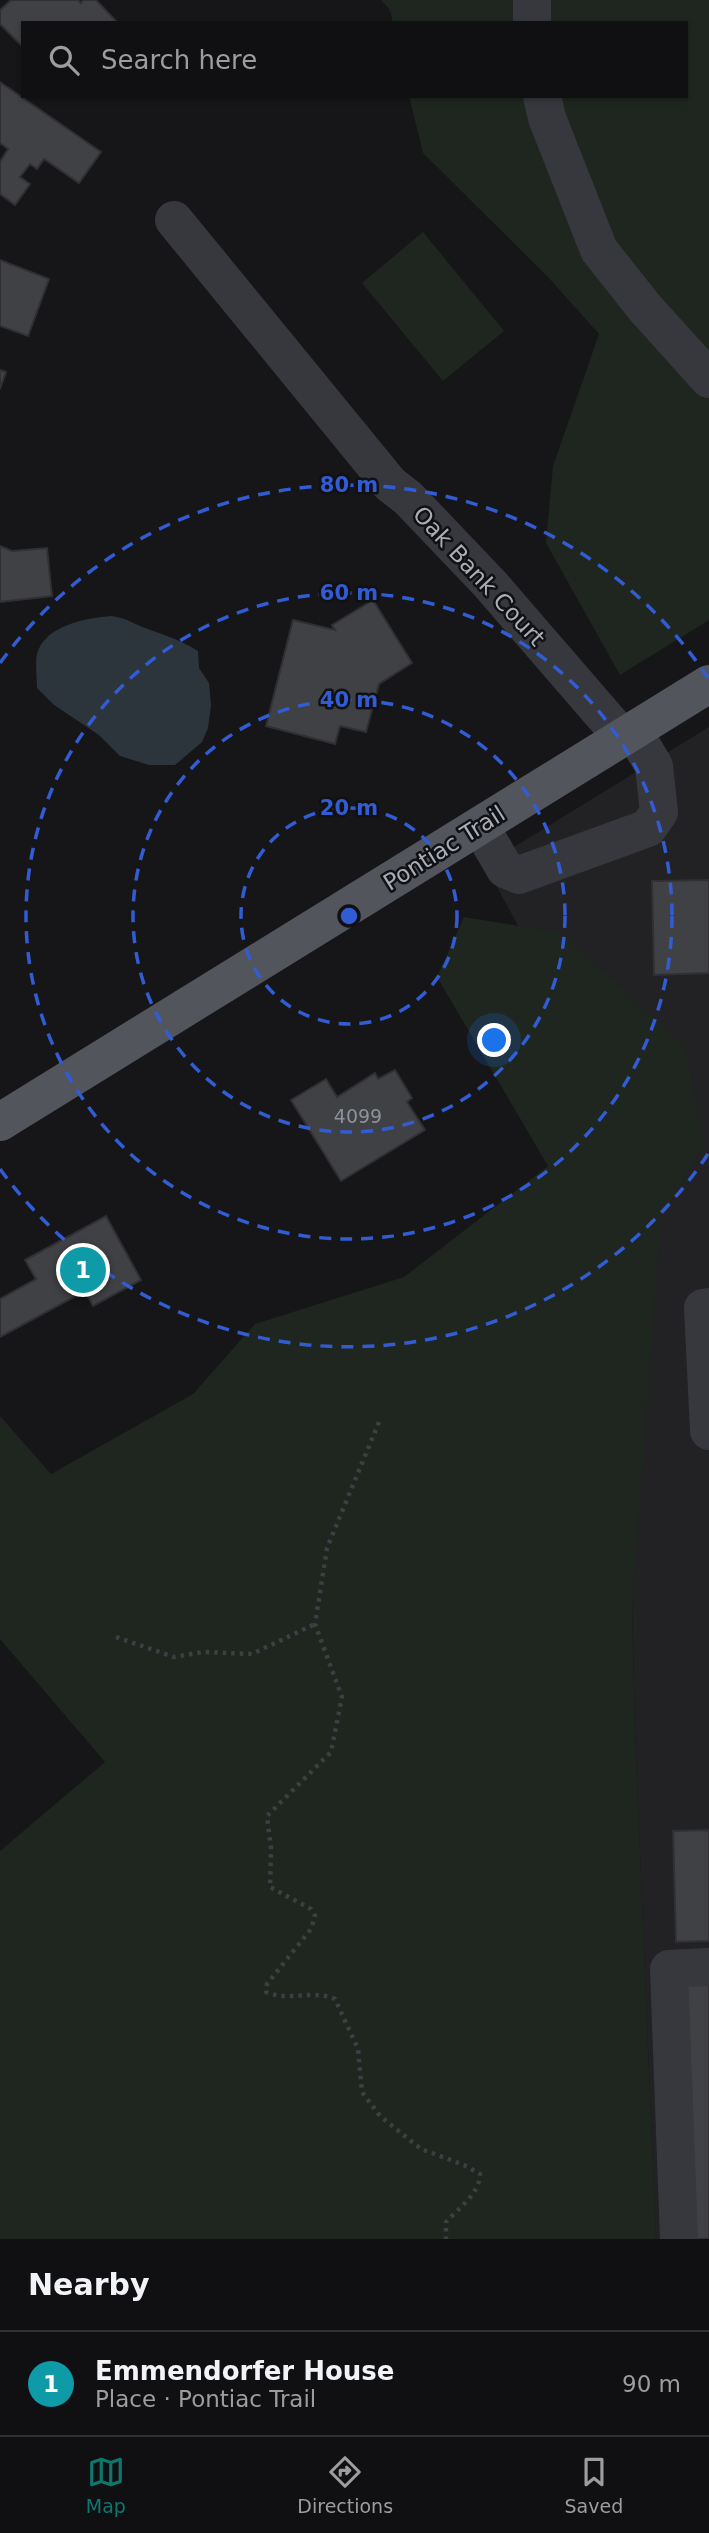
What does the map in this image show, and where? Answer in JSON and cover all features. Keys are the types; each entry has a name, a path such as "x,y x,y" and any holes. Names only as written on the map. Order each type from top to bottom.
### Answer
{"main road":[{"name":"Pontiac Trail","path":"0,1122 709,684"}],"street":[{"path":"532,0 532,21"},
{"path":"542,98 547,118 599,250 645,308 709,379"},
{"name":"Oak Bank Court","path":"174,220 390,484 408,498 490,584 628,734 653,766 659,812 648,828 519,875 505,869 480,826"},
{"path":"709,1307 703,1308 709,1431"},
{"path":"679,2239 669,1969 709,1967"}],"path":[{"path":"379,1422 327,1548 315,1624 342,1697 331,1752 267,1816 271,1849 270,1887 311,1909 315,1916 311,1929 267,1984 266,1992 279,1998 318,1994 335,1999 358,2049 362,2092 380,2116 421,2149 480,2174 474,2191 446,2222 446,2239"},
{"path":"116,1637 173,1657 203,1652 252,1654 315,1624"}],"shaded area":[{"path":"381,0 709,0 709,620 620,675 546,543 553,466 599,334 547,276 423,153 409,98 688,98 688,21 393,21 390,10"},
{"path":"423,232 504,331 443,381 362,283"},
{"path":"112,616 173,638 198,651 199,668 209,683 211,705 208,728 202,742 175,765 149,765 120,756 99,735 54,705 37,688 37,654 48,636 79,621"},
{"path":"709,727 709,2239 656,2239 635,1732 621,1115 485,865"},
{"path":"464,917 561,933 685,1045 704,1145 661,1217 632,1607 656,2239 0,2239 0,1851 105,1762 0,1639 0,1416 51,1474 193,1394 255,1324 404,1277 548,1166 437,977"}],"building":[{"path":"11,0 78,0 81,3 83,0 96,0 116,21 21,21 21,45 0,24 0,10"},
{"path":"0,82 101,152 79,183 44,159 37,169 30,164 20,177 30,184 15,205 0,194 0,162 8,149 0,143"},
{"path":"0,260 49,279 28,336 0,326"},
{"path":"0,370 6,372 0,389"},
{"path":"0,546 12,551 47,548 52,596 0,602"},
{"path":"373,600 412,663 379,684 366,732 340,726 335,744 266,726 293,620 335,630 332,625"},
{"path":"709,880 709,973 654,975 652,881"},
{"path":"395,1070 412,1098 407,1102 425,1130 341,1181 291,1100 326,1079 337,1097 375,1073 378,1079"},
{"path":"106,1216 141,1280 93,1306 85,1291 0,1337 0,1299 36,1279 25,1260"},
{"path":"709,1830 709,1941 676,1942 673,1831"},
{"path":"709,1979 709,2239 696,2239 686,1980"}],"place":[{"name":"Emmendorfer House","path":"83,1270"}]}
